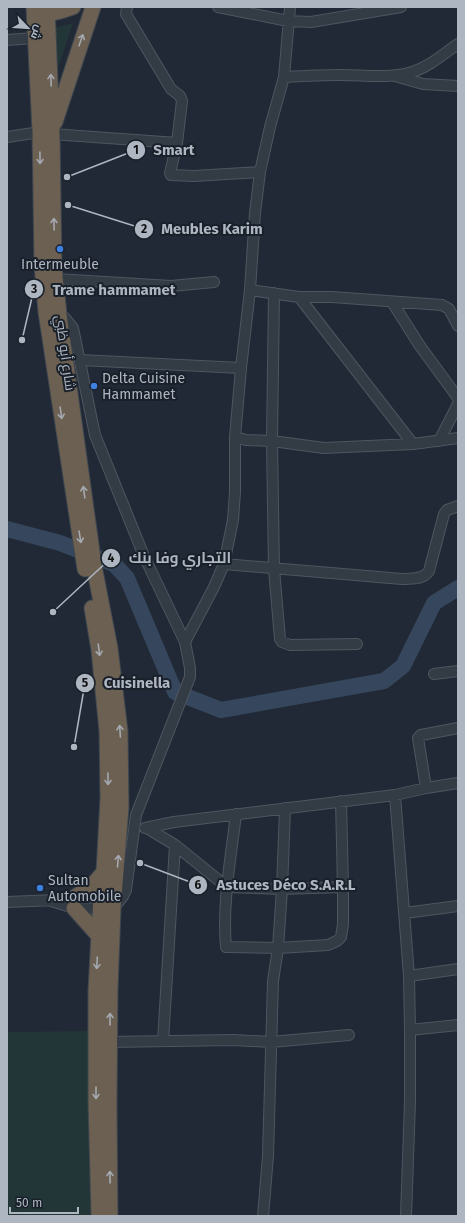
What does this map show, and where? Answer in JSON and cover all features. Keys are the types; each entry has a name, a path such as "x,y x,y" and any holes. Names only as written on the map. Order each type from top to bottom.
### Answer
{"highway":[{"path":"41,11 73,7"},
{"path":"48,132 93,7"},
{"name":"شارع أبو ظبي","path":"41,11 35,38 48,132 42,266 46,312 77,518 99,650 107,731 108,798 104,872 110,902"},
{"name":"شارع أبو ظبي","path":"41,11 54,267 59,314 94,566 110,648 120,732 122,808 110,902"},
{"path":"99,936 75,902 104,872"},
{"path":"99,1216 96,1103 96,990 99,936 110,902"},
{"path":"110,902 110,1216"}],"street":[{"path":"127,7 126,14 171,89 180,96 182,101 177,143 170,173 173,176 194,176 260,172"},
{"path":"218,7 288,21 311,22 401,7"},
{"path":"185,642 214,587 224,564 232,520 235,492 235,436 250,290 255,213 260,172 270,127 284,77 290,7"},
{"path":"7,40 35,38"},
{"path":"284,77 334,75 395,76 423,68 458,44"},
{"path":"395,76 423,84 458,86"},
{"path":"7,136 48,132 177,143"},
{"path":"56,279 171,286 214,282"},
{"path":"250,290 299,297 332,297 442,305 449,309 458,326"},
{"path":"274,293 272,441 274,569 280,638 282,642 290,645 357,644"},
{"path":"299,297 413,444"},
{"path":"392,302 420,346 458,398"},
{"path":"7,902 110,902 126,890 136,815 190,677 185,642 144,556 99,448 90,417 73,328 70,323 59,314"},
{"path":"80,360 241,368"},
{"path":"439,441 458,404"},
{"path":"235,436 246,440 272,441 324,448 413,444 458,438"},
{"path":"224,564 402,579 421,577 425,576 429,571 446,510 458,506"},
{"path":"434,674 458,671"},
{"path":"426,788 418,738 421,736 458,728"},
{"path":"133,829 147,828 174,822 395,795 458,783"},
{"path":"395,795 409,976 410,1102 406,1216"},
{"path":"236,814 224,931 226,947 278,948 328,945 341,937 343,924 341,801"},
{"path":"263,1216 268,1156 273,981 278,948 285,808"},
{"path":"147,828 175,845 228,887 342,887"},
{"path":"163,1040 175,845"},
{"path":"405,914 458,906"},
{"path":"409,976 458,969"},
{"path":"410,1030 458,1025"},
{"path":"110,1042 163,1040 233,1040 271,1042 349,1035"}],"shaded area":[{"path":"73,23 52,87 50,29"},
{"path":"92,1031 96,1216 7,1216 7,1032"}],"waterway":[{"path":"7,529 60,543 114,564 127,578 175,692 221,710 384,681 403,666 434,603 458,588"}],"place":[{"name":"Smart","path":"67,177"},
{"name":"Meubles Karim","path":"68,205"},
{"name":"Intermeuble","path":"60,249"},
{"name":"Trame hammamet","path":"22,340"},
{"name":"Delta Cuisine Hammamet","path":"94,386"},
{"name":"التجاري وفا بنك","path":"53,612"},
{"name":"Cuisinella","path":"74,747"},
{"name":"Astuces Déco S.A.R.L","path":"140,863"},
{"name":"Sultan Automobile","path":"40,888"}]}
